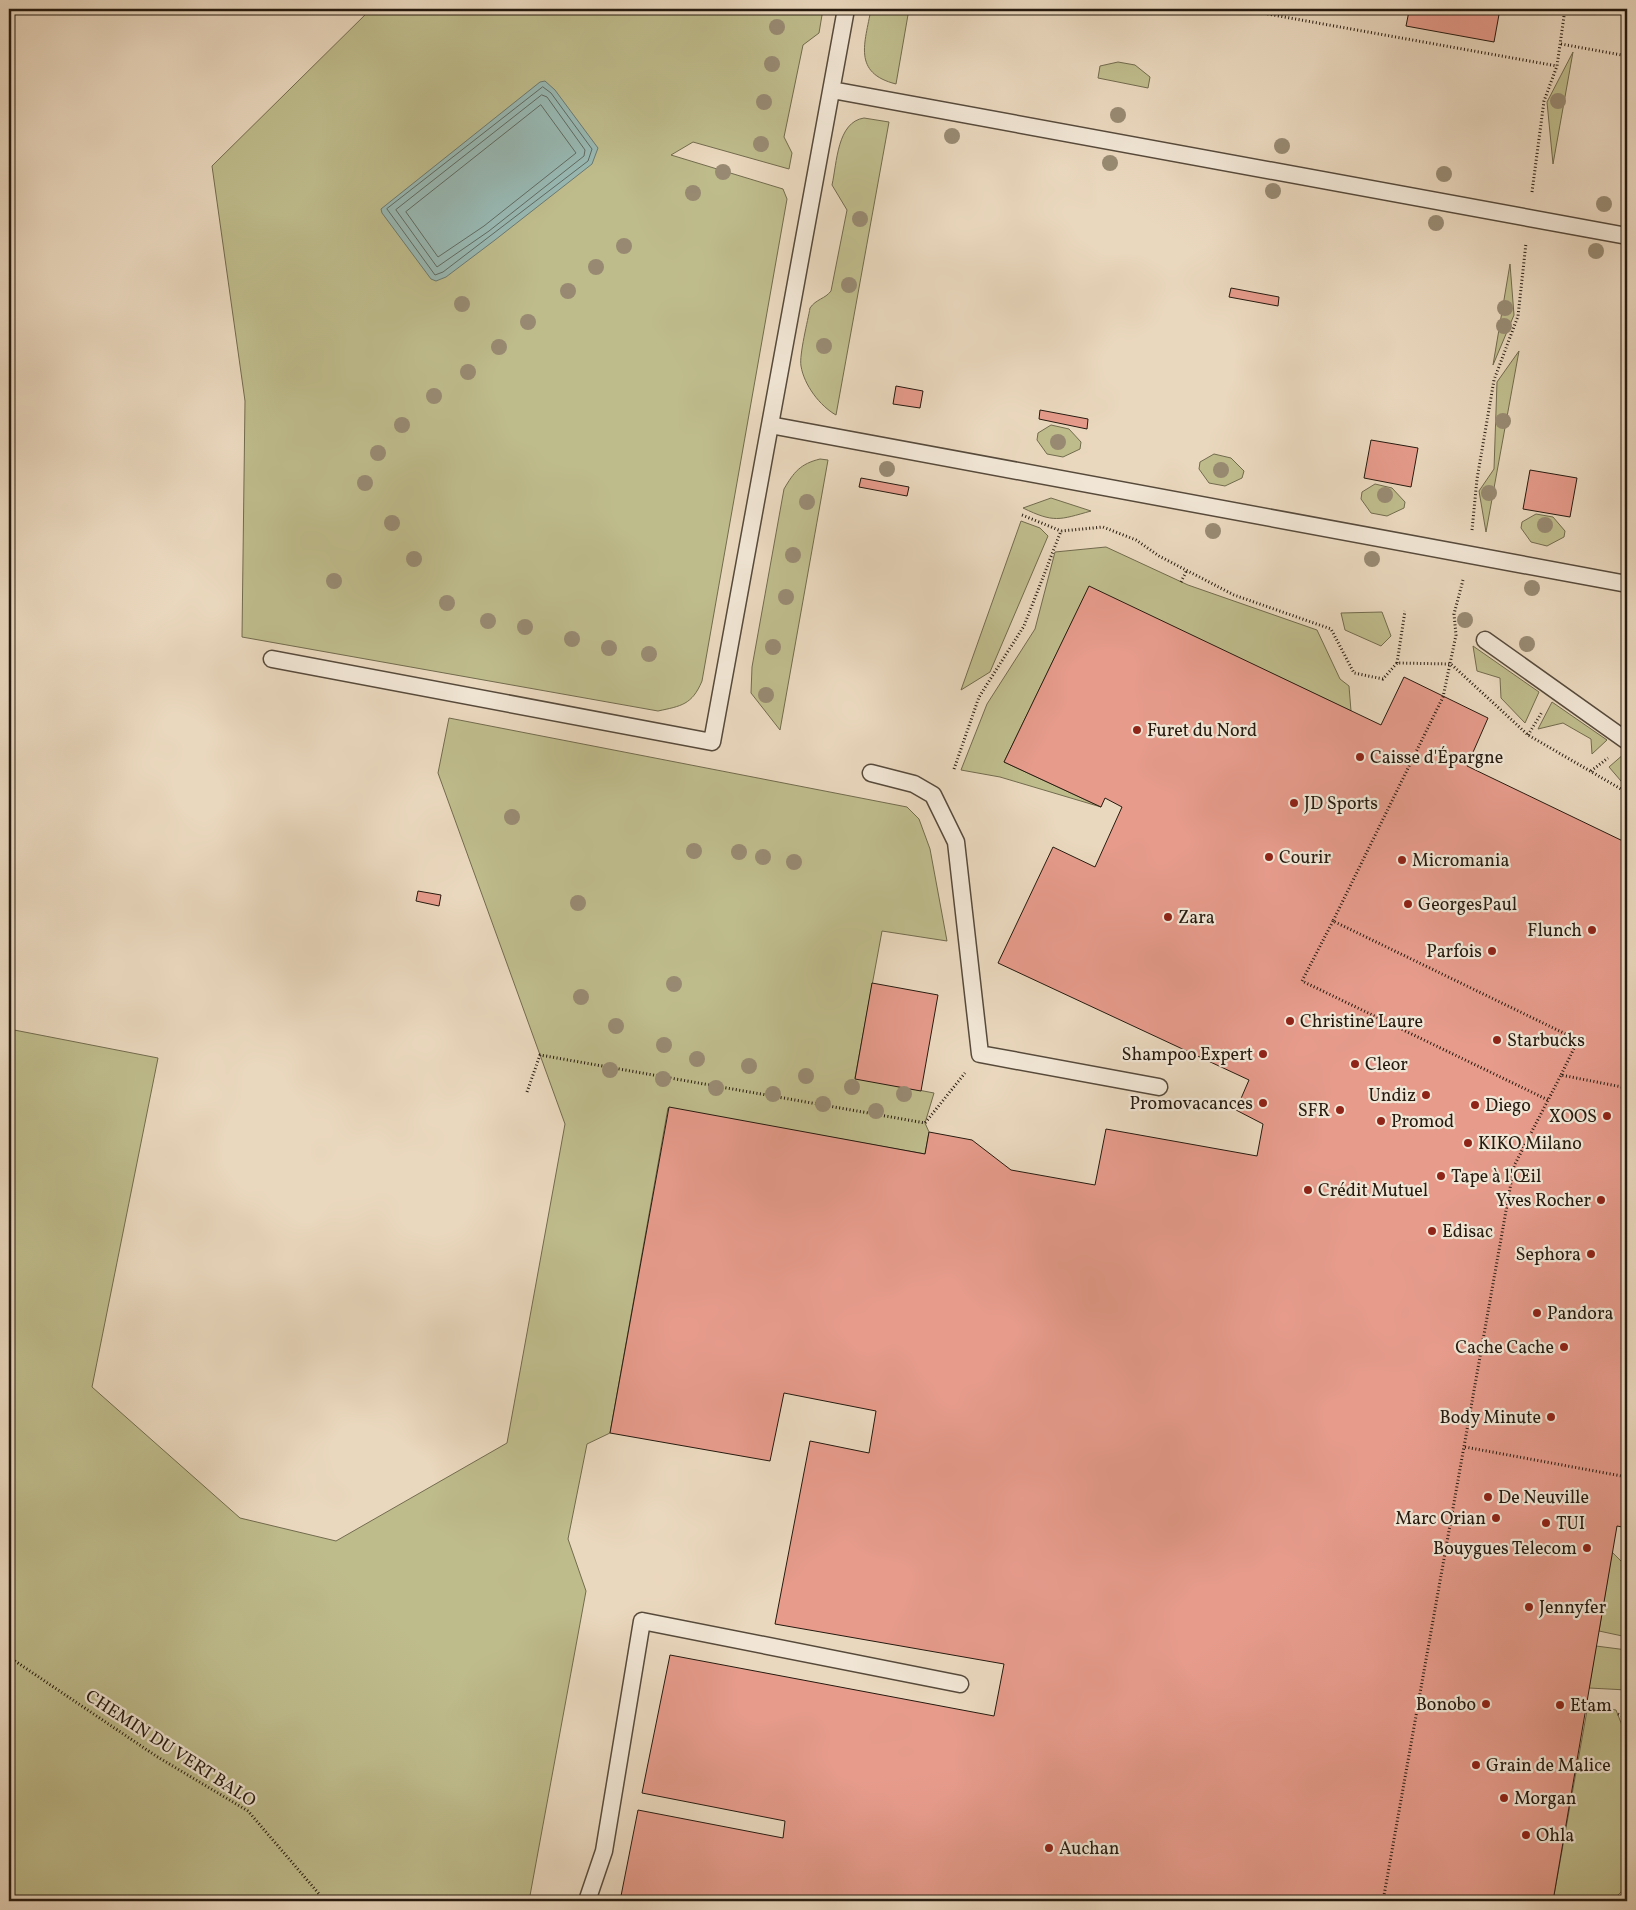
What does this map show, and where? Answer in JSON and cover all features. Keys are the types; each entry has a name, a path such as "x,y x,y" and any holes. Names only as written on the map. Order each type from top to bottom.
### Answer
{"lane":[{"path":"272,659 712,742 846,9"},
{"path":"832,90 1627,236"},
{"path":"770,425 1627,584"},
{"path":"1485,640 1627,741"},
{"path":"871,773 914,784 933,796 956,842 980,1054 1159,1087"},
{"path":"587,1901 604,1851 642,1621 960,1684"}],"path":[{"path":"1240,9 1557,66"},
{"path":"1548,1100 1302,981 1443,697 1456,635 1454,614 1469,555 1477,479 1494,380 1518,316 1528,218 1544,101 1557,66 1565,9"},
{"path":"1561,44 1627,56"},
{"path":"1022,515 1061,531 1103,527 1136,540 1159,556 1234,595 1331,629 1354,673 1383,679 1397,663 1404,611"},
{"path":"954,769 979,697 1024,626 1061,531"},
{"path":"1181,582 1187,570"},
{"path":"1397,663 1451,664 1528,735 1621,789 1627,798"},
{"path":"1333,921 1578,1040 1514,1166 1383,1901"},
{"path":"528,1092 540,1055 925,1123 980,1054"},
{"path":"1561,1075 1627,1088"},
{"path":"1465,1447 1627,1477"},
{"name":"CHEMIN DU VERT BALO","path":"9,1657 156,1756 248,1811 320,1895 321,1901"},
{"path":"1618,1714 1627,1718"},
{"path":"1624,1901 1627,1898"}],"shaded area":[{"path":"371,9 823,9 819,33 803,45 784,137 792,153 789,169 693,142 671,155 783,189 787,199 702,681 690,700 679,706 658,711 242,637 245,401 212,166"},
{"path":"871,9 909,9 896,84 882,79 867,64 865,45"},
{"path":"1573,52 1553,164 1547,102"},
{"path":"1118,62 1135,65 1150,77 1148,88 1098,78 1100,66"},
{"path":"864,118 889,122 836,415 819,401 809,387 801,366 801,354 810,308 831,291 847,210 832,185 837,155 843,135 848,127 855,121"},
{"path":"1510,264 1514,315 1493,365"},
{"path":"1519,351 1486,532 1479,491 1494,469 1497,382"},
{"path":"1051,425 1069,429 1081,442 1080,449 1063,457 1047,454 1037,440 1038,433"},
{"path":"1214,454 1231,458 1244,471 1242,478 1225,486 1209,483 1199,469 1200,462"},
{"path":"820,459 828,460 780,730 751,693 752,667 784,489 802,466"},
{"path":"1375,484 1392,488 1405,502 1404,508 1387,516 1371,513 1361,499 1362,492"},
{"path":"1051,498 1091,511 1064,518 1050,518 1023,508"},
{"path":"1536,514 1553,517 1565,531 1564,537 1547,546 1531,542 1521,528 1522,522"},
{"path":"1021,521 1040,528 1048,536 990,672 961,690"},
{"path":"1106,547 1188,585 1317,630 1340,679 1349,686 1351,711 1089,587 1004,762 1101,807 1000,777 961,770 987,704 1035,629 1055,552"},
{"path":"1382,612 1391,636 1381,646 1345,630 1341,613"},
{"path":"1473,646 1539,692 1525,723 1501,698 1500,678 1477,671"},
{"path":"1552,702 1607,740 1592,754 1591,739 1563,723 1538,729"},
{"path":"449,718 907,807 919,819 930,849 947,941 882,931 855,1078 934,1093 925,1123 929,1132 925,1154 668,1108 610,1433 587,1444 568,1539 586,1591 529,1901 9,1901 9,1029 158,1058 92,1387 240,1518 336,1541 507,1443 565,1124 438,773"},
{"path":"1625,753 1627,755 1627,788 1609,767"},
{"path":"1612,1552 1627,1567 1627,1618 1625,1622 1627,1637 1599,1631"},
{"path":"1596,1646 1627,1650 1627,1690 1589,1688"},
{"path":"1588,1705 1616,1710 1627,1738 1627,1875 1625,1888 1612,1901 1553,1901"}],"water":[{"path":"545,81 555,90 598,148 592,164 446,277 436,281 431,279 382,213 381,209 540,82"}],"building":[{"path":"1399,9 1500,9 1494,42 1406,26 1409,11"},
{"path":"1231,288 1279,297 1278,306 1229,297"},
{"path":"896,386 923,391 920,408 893,404"},
{"path":"1040,410 1088,419 1087,429 1039,419"},
{"path":"1371,440 1418,448 1411,487 1364,478"},
{"path":"1530,470 1577,478 1570,517 1523,509"},
{"path":"861,478 909,487 907,496 859,487"},
{"path":"1089,586 1381,725 1404,677 1488,718 1467,766 1627,843 1627,1528 1617,1526 1553,1901 620,1901 638,1810 783,1838 785,1821 642,1793 670,1655 994,1716 1004,1664 775,1624 810,1441 869,1453 876,1411 784,1393 770,1461 610,1433 669,1107 925,1154 929,1132 972,1140 1011,1170 1095,1185 1106,1129 1257,1156 1263,1124 1236,1110 1249,1080 998,963 1053,847 1095,867 1122,807 1105,798 1101,807 1004,762"},
{"path":"418,891 441,895 439,906 416,901"},
{"path":"872,983 938,995 921,1091 855,1079"}],"place":[{"name":"Furet du Nord","path":"1137,730"},
{"name":"Caisse d'Épargne","path":"1360,757"},
{"name":"JD Sports","path":"1294,803"},
{"name":"Courir","path":"1269,857"},
{"name":"Micromania","path":"1402,860"},
{"name":"GeorgesPaul","path":"1408,904"},
{"name":"Zara","path":"1168,917"},
{"name":"Flunch","path":"1592,930"},
{"name":"Parfois","path":"1492,951"},
{"name":"Christine Laure","path":"1290,1021"},
{"name":"Starbucks","path":"1497,1040"},
{"name":"Shampoo Expert","path":"1263,1054"},
{"name":"Cleor","path":"1355,1064"},
{"name":"Undiz","path":"1426,1095"},
{"name":"Promovacances","path":"1263,1103"},
{"name":"Diego","path":"1475,1105"},
{"name":"SFR","path":"1340,1110"},
{"name":"XOOS","path":"1607,1116"},
{"name":"Promod","path":"1381,1121"},
{"name":"KIKO Milano","path":"1468,1143"},
{"name":"Tape à l'Œil","path":"1441,1176"},
{"name":"Crédit Mutuel","path":"1308,1190"},
{"name":"Yves Rocher","path":"1601,1200"},
{"name":"Edisac","path":"1432,1231"},
{"name":"Sephora","path":"1591,1254"},
{"name":"Pandora","path":"1537,1313"},
{"name":"Cache Cache","path":"1564,1347"},
{"name":"Body Minute","path":"1551,1417"},
{"name":"De Neuville","path":"1488,1497"},
{"name":"Marc Orian","path":"1496,1518"},
{"name":"TUI","path":"1546,1523"},
{"name":"Bouygues Telecom","path":"1587,1548"},
{"name":"Jennyfer","path":"1529,1607"},
{"name":"Bonobo","path":"1486,1704"},
{"name":"Etam","path":"1560,1705"},
{"name":"Grain de Malice","path":"1476,1765"},
{"name":"Morgan","path":"1504,1798"},
{"name":"Ohla","path":"1526,1835"},
{"name":"Auchan","path":"1049,1848"}]}
